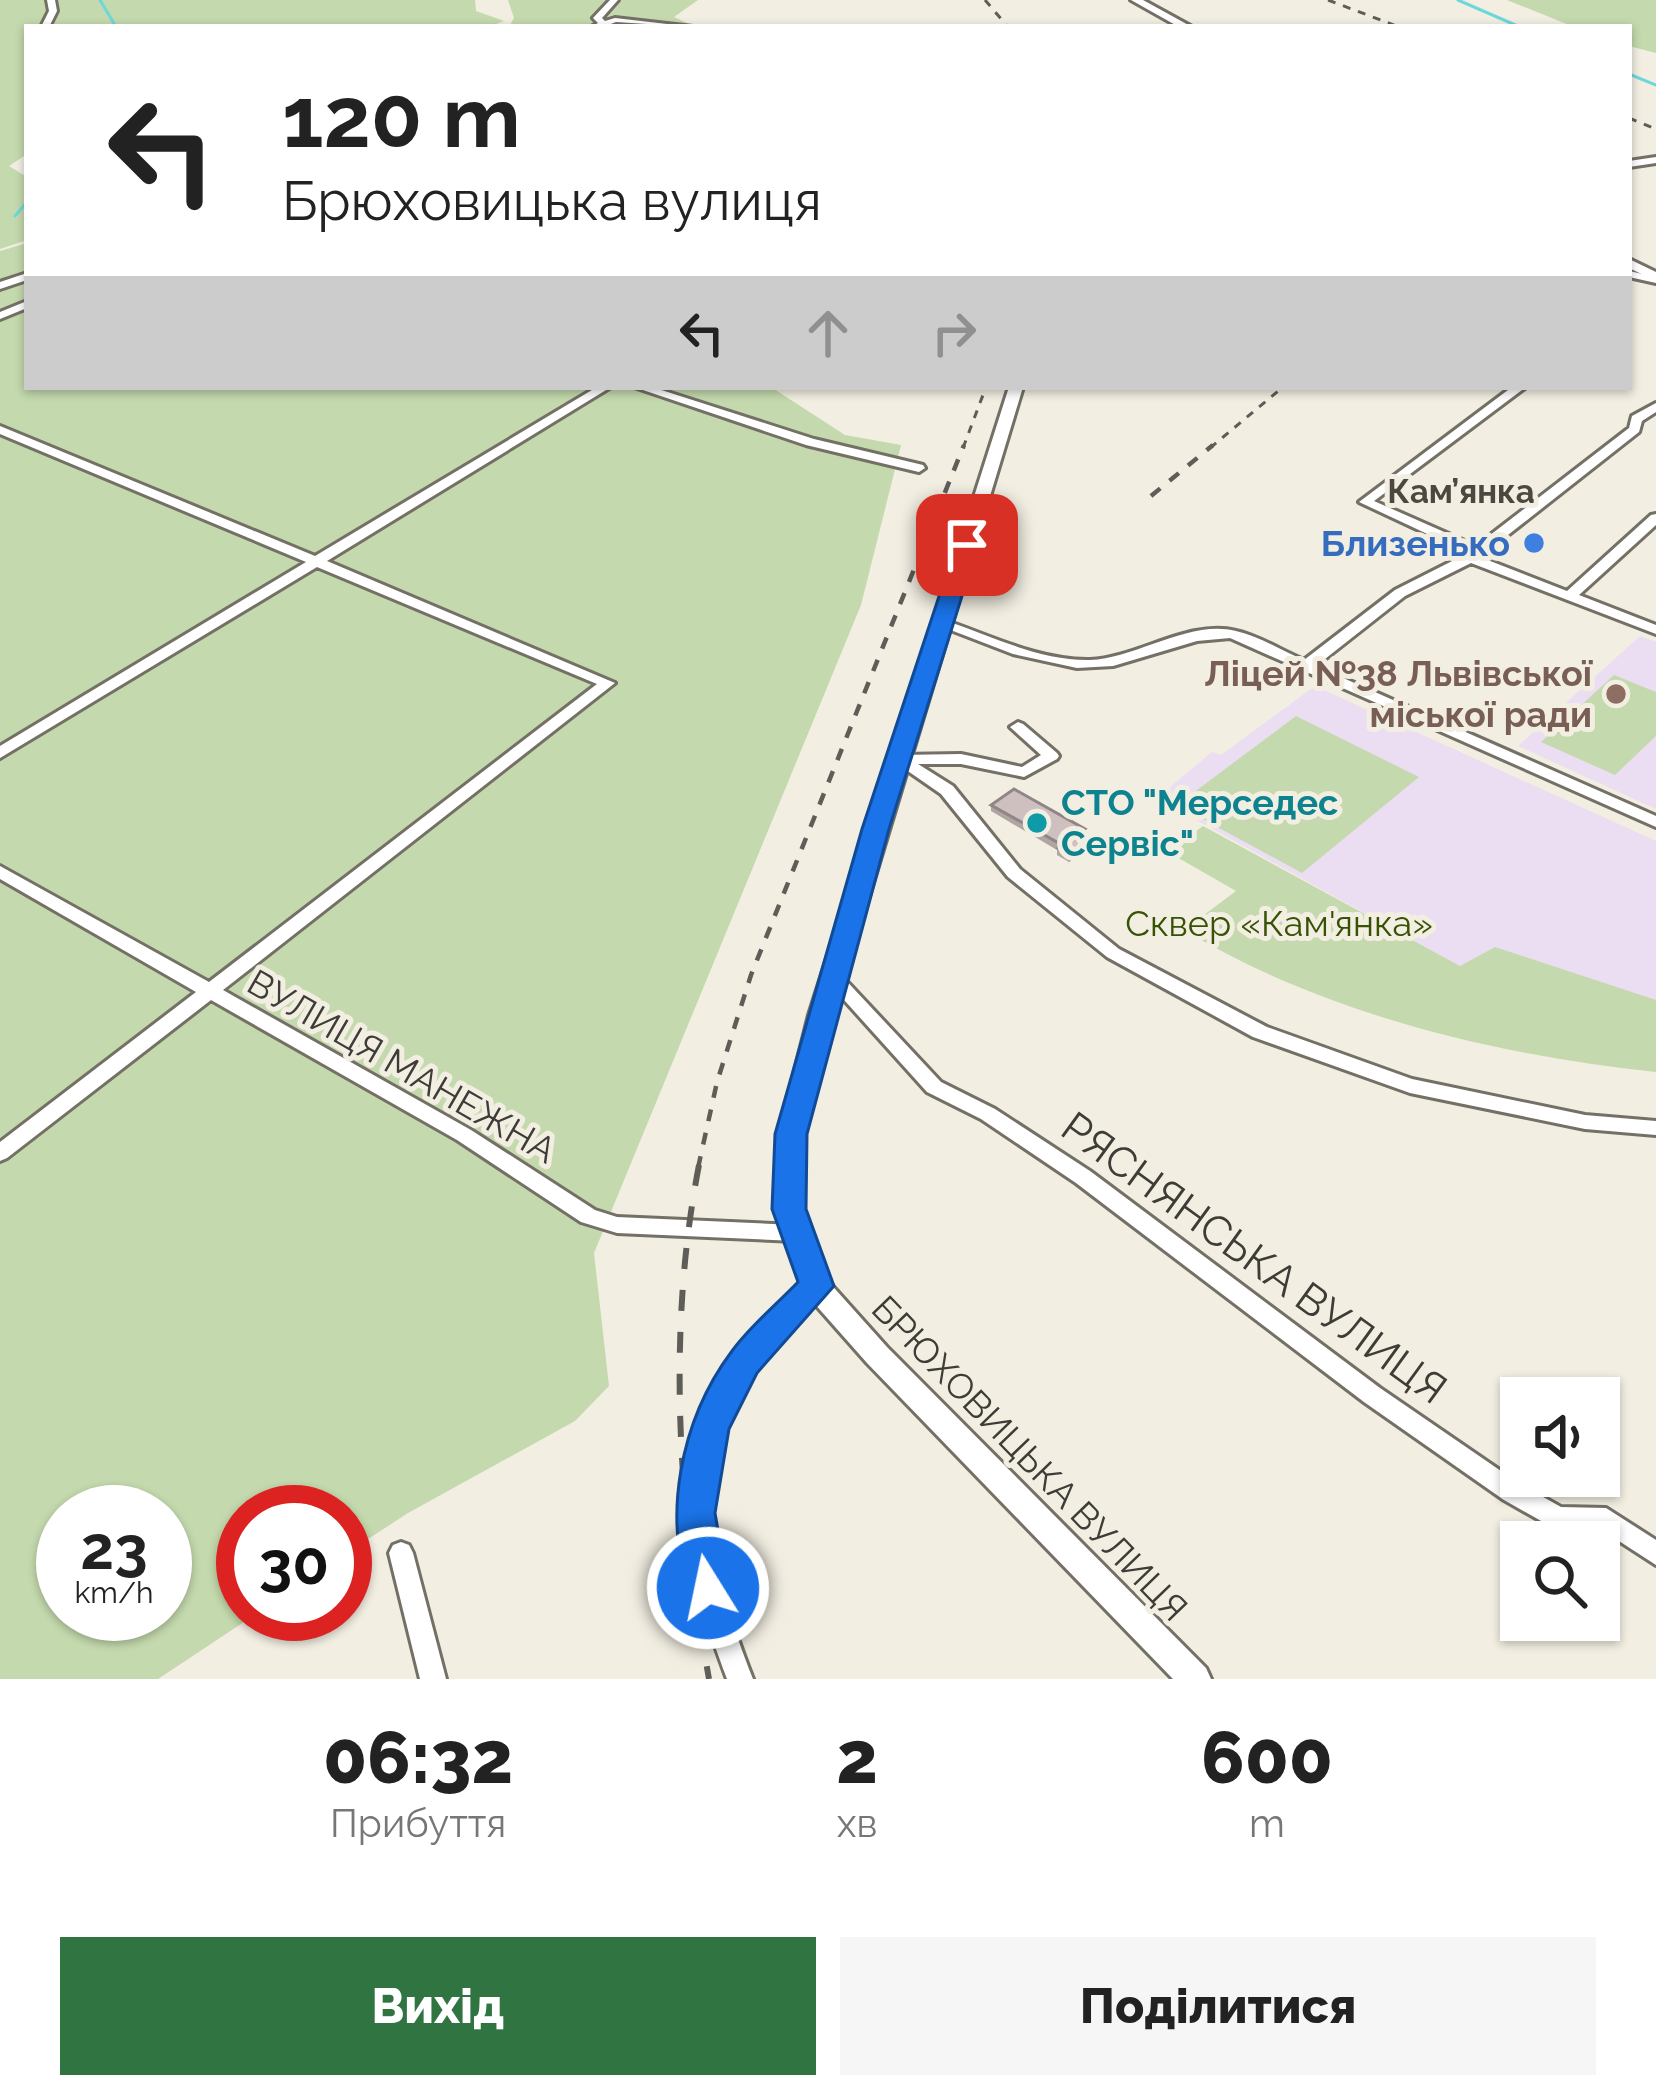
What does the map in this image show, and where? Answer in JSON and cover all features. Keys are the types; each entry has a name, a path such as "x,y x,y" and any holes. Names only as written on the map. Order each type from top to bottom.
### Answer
{"main road":[{"path":"1136,0 1180,24"},
{"name":"БРЮХОВИЦЬКА ВУЛИЦЯ","path":"1015,390 833,977 791,1134 787,1186 795,1233 816,1286 877,1355 1195,1679"}],"street":[{"path":"599,24 597,19 614,0"},
{"path":"602,24 615,20 657,24"},
{"path":"615,20 630,24"},
{"path":"0,753 600,390"},
{"path":"649,390 810,442 919,468"},
{"path":"1516,390 1366,499 1374,509 1474,555 1656,630"},
{"path":"1306,665 1400,593 1474,555 1636,429 1636,419 1656,407"},
{"path":"0,430 608,683 0,1153"},
{"path":"1570,596 1656,518"},
{"path":"942,625 1065,663 1099,664 1208,632 1232,634 1656,822"},
{"path":"900,760 961,759 1024,772 1052,756 1018,727"},
{"path":"900,760 947,790 1014,873 1113,953 1260,1032 1410,1086 1586,1122 1656,1128"},
{"name":"ВУЛИЦЯ МАНЕЖНА","path":"0,872 464,1135 588,1216 617,1226 795,1233"},
{"name":"РЯСНЯНСЬКА ВУЛИЦЯ","path":"833,977 934,1087 988,1114 1083,1177 1372,1395 1512,1492 1558,1518 1606,1519 1656,1554"},
{"path":"740,1679 716,1618 701,1558 696,1513 703,1453 711,1427 745,1362 816,1286"},
{"path":"400,1552 434,1679"}],"shaded area":[{"name":"Ліцей №38 Львівської міської ради","path":"1640,636 1656,642 1656,809 1518,746"},
{"path":"1315,686 1656,841 1656,1000 1461,967 1157,798 1212,752 1221,755"}],"green space":[{"path":"0,0 475,0 476,11 504,21 24,24 24,156 9,166 24,175 24,241 0,249"},
{"path":"508,0 698,0 674,17 689,24 511,24 514,18"},
{"path":"1507,0 1656,0 1656,53 1632,47 1632,24 1567,24"},
{"path":"24,244 24,390 776,390 845,435 901,445 861,605 594,1253 609,1386 575,1421 372,1536 372,1485 216,1485 216,1641 158,1679 0,1679 0,251"},
{"path":"1614,675 1656,692 1656,736 1615,775 1541,742"},
{"path":"1296,716 1419,777 1302,873 1177,805"},
{"name":"Сквер «Кам'янка»","path":"1203,826 1460,966 1495,947 1656,1000 1656,1072 1534,1054 1412,1026 1238,960 1184,930 1236,891 1168,852"}],"building":[{"name":"СТО \"Мерседес Сервіс\"","path":"1014,789 1085,829 1073,838 1084,844 1070,855 1058,848 1062,845 991,805"}],"waterway":[{"path":"100,0 114,24"},
{"path":"1458,0 1513,24"},
{"path":"1632,75 1656,85"},
{"path":"15,216 24,206"}],"railway":[{"path":"985,0 1005,24"},
{"path":"1328,0 1391,24"},
{"path":"1632,119 1656,129"},
{"path":"963,448 985,390"},
{"path":"1210,448 1279,390"},
{"path":"698,1168 717,1082 751,975 964,445"},
{"path":"1151,496 1213,445"},
{"path":"699,1165 682,1293 680,1422 690,1552 709,1679"}],"place":[{"name":"Близенько","path":"1534,543"},
{"name":"Ліцей №38 Львівської міської ради","path":"1616,694"},
{"name":"СТО \"Мерседес Сервіс\"","path":"1037,823"}],"district":[{"name":"Кам’янка","path":"1461,491"}],"route":[{"path":"708,1588 696,1513 703,1453 711,1427 745,1362 816,1286 789,1209 791,1134 876,829 967,545"}]}
